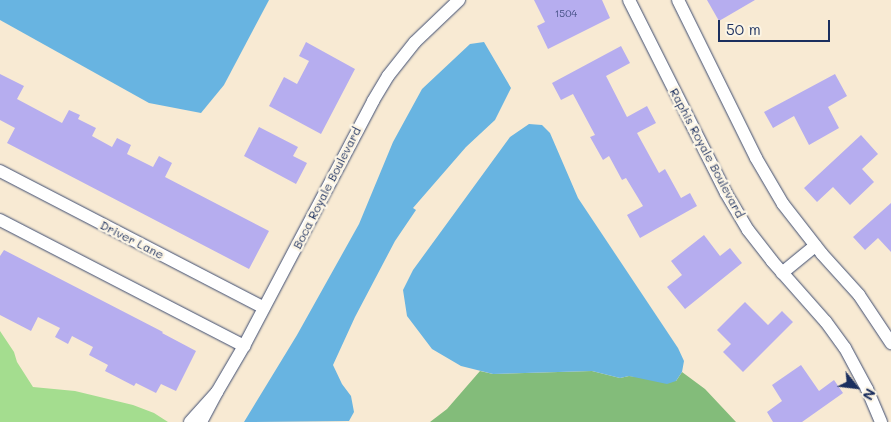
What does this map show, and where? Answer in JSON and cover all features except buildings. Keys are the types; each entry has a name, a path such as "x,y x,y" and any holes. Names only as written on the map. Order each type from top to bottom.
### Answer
{"street":[{"name":"Boca Royale Boulevard","path":"201,422 244,346 388,76 415,42 460,0"},
{"name":"Raphis Royale Boulevard","path":"629,0 726,193 748,230 782,274 826,322 845,348 867,389 881,422"},
{"path":"678,0 756,158 782,204 815,246 858,295 891,343"},
{"name":"Driver Lane","path":"0,171 264,308"},
{"path":"0,220 244,346"},
{"path":"782,274 815,246"},
{"name":"Boca Royale Boulevard","path":"190,422 218,392"}],"green space":[{"path":"0,331 33,387 75,391 133,405 154,413 168,422 0,422"},
{"path":"480,371 493,374 592,371 620,378 629,376 676,381 682,372 705,389 736,422 430,422 447,409"}],"water":[{"path":"0,0 269,0 224,85 201,113 149,103 0,20"},
{"path":"484,42 511,88 495,120 466,147 413,208 416,210 395,241 355,317 333,365 342,384 351,396 354,412 349,421 244,422 297,335 359,224 393,142 422,89 470,44"},
{"path":"529,124 542,125 550,133 578,198 678,348 684,361 682,372 676,381 667,384 629,376 620,378 592,371 493,374 461,366 432,349 407,316 403,290 413,270 510,137"}]}
